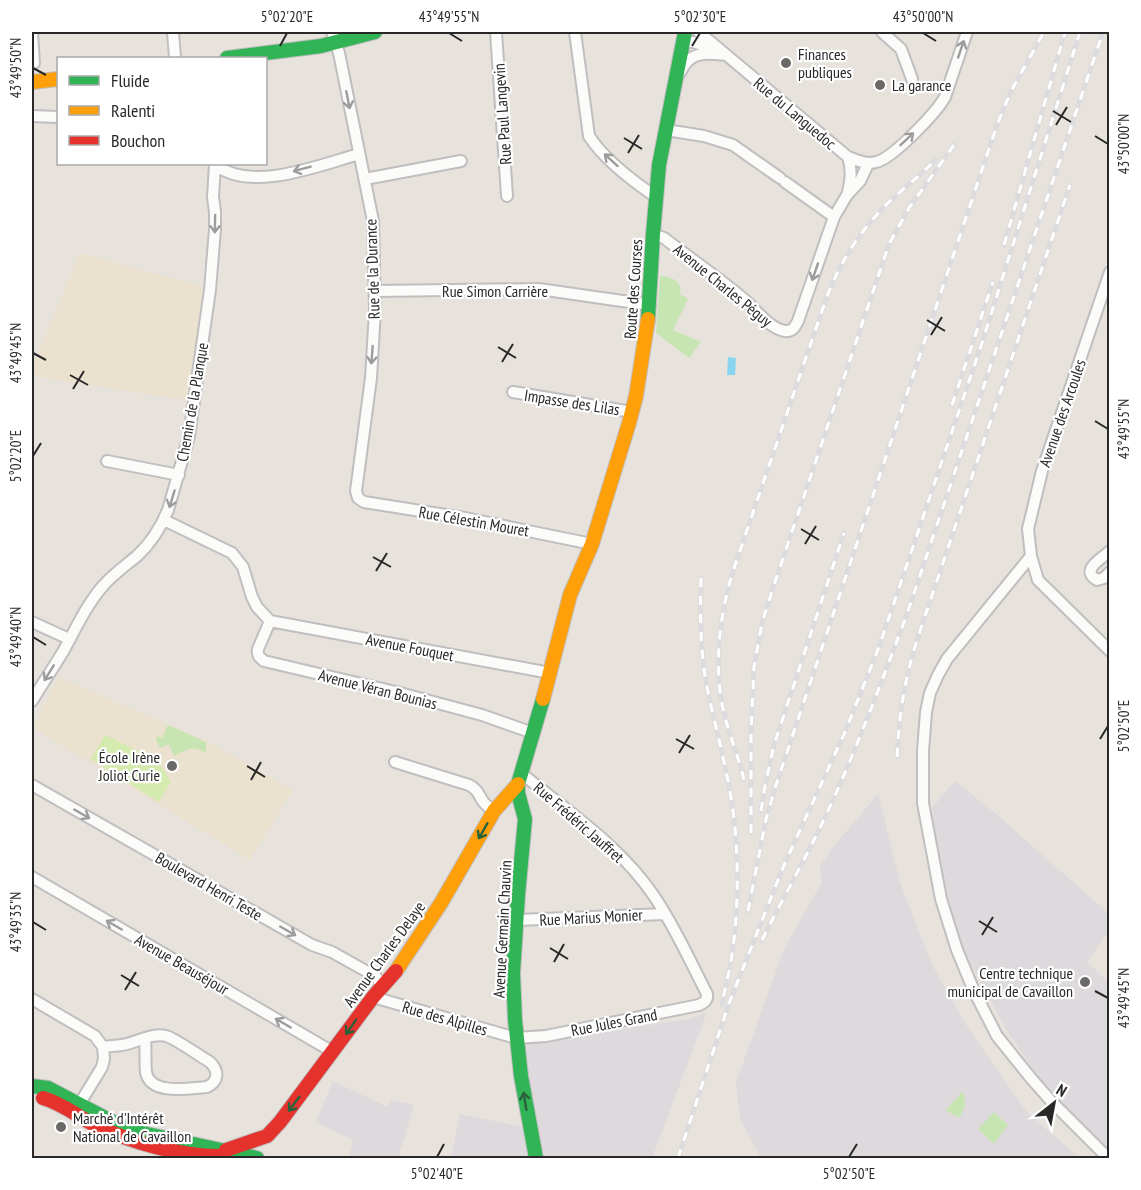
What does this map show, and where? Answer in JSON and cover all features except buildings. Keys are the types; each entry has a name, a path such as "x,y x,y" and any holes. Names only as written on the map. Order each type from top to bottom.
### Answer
{"street":[{"path":"173,32 175,57"},
{"path":"236,57 274,53 334,37 348,41 375,32"},
{"name":"Rue Paul Langevin","path":"496,32 507,196"},
{"path":"575,32 589,136 610,159 656,197"},
{"name":"Rue du Languedoc","path":"699,32 848,157 868,164"},
{"path":"882,32 901,49 912,79"},
{"path":"868,164 884,160 940,106 968,32"},
{"path":"32,33 34,63"},
{"name":"Rue de la Durance","path":"334,37 373,221 375,310 370,378 356,491 358,498"},
{"name":"Route des Courses","path":"519,779 570,595 592,544 636,396 650,305 659,165 684,37"},
{"name":"Rue du Languedoc","path":"684,37 723,53"},
{"path":"676,79 688,59 700,54 723,53"},
{"path":"32,82 57,79"},
{"path":"32,116 57,117"},
{"path":"666,130 704,136 733,145 834,217"},
{"path":"217,165 232,175 264,178 359,154"},
{"name":"Avenue Charles Péguy","path":"847,195 851,181 851,166 848,157"},
{"path":"365,179 461,161"},
{"name":"Avenue Charles Péguy","path":"653,234 664,238 745,300 771,325 777,329 791,331 798,321 834,217 847,195 860,181 868,164"},
{"name":"Chemin de la Planque","path":"32,701 82,615 103,585 139,554 164,520 189,436 210,290 215,229 213,197 216,165"},
{"name":"Avenue des Arcoules","path":"1110,272 1039,482 1028,529 1031,556 1038,580 1110,651"},
{"name":"Rue Simon Carrière","path":"375,291 539,289 650,305"},
{"name":"Impasse des Lilas","path":"513,392 632,411"},
{"path":"107,461 179,475"},
{"name":"Rue Célestin Mouret","path":"358,498 364,502 465,518 592,544"},
{"path":"164,520 232,553 243,567 252,597 270,621"},
{"path":"1110,551 1092,567 1090,573 1097,580 1104,578 1110,572"},
{"path":"1031,556 947,659 930,693 923,751 923,803 941,899 957,950 974,991 997,1036 1050,1100 1108,1158"},
{"name":"Avenue Fouquet","path":"270,621 550,673"},
{"name":"Avenue Véran Bounias","path":"270,621 257,653 264,661 400,693 482,715 533,733"},
{"path":"32,622 69,639"},
{"path":"395,762 469,784 476,788 487,806 497,807 512,802 522,808"},
{"name":"Rue Frédéric Jauffret","path":"519,779 526,777 624,859 654,896 687,952 707,997"},
{"name":"Avenue Charles Delaye","path":"259,1158 267,1136 417,941 497,807 519,779"},
{"name":"Avenue Germain Chauvin","path":"519,779 518,793 525,819 513,973 516,1038 536,1158"},
{"name":"Boulevard Henri Teste","path":"32,785 312,945 332,952 373,975 377,978 377,992"},
{"name":"Avenue Beauséjour","path":"32,877 333,1052"},
{"name":"Rue Marius Monier","path":"517,921 664,914"},
{"name":"Rue des Alpilles","path":"377,992 516,1038"},
{"name":"Rue Jules Grand","path":"516,1038 546,1036 699,1005 704,1003 707,997"},
{"path":"32,999 95,1036 103,1047 104,1059 102,1067 78,1108 45,1094 32,1095"},
{"path":"103,1047 122,1045 135,1042 145,1038 154,1036 167,1036 210,1062 217,1072 216,1078 207,1087 165,1089 156,1086 146,1074 145,1038"},
{"path":"32,1086 48,1088 111,1121 138,1132 240,1155"},
{"path":"32,1095 47,1099 115,1136 142,1144 202,1156 240,1155 259,1158"},
{"path":"226,1150 267,1136"}],"shaded area":[{"path":"80,253 205,287 186,400 32,376 32,366"},
{"name":"École Irène Joliot Curie","path":"58,677 207,741 293,790 250,860 33,728"},
{"path":"955,781 996,814 1109,914 1109,930 1087,962 1109,983 1109,1150 1061,1105 1035,1072 1004,1026 964,951 944,885 932,808"},
{"path":"878,794 900,883 932,965 967,1026 1026,1111 1079,1158 761,1158 740,1119 736,1083 784,949 822,882 820,866"},
{"path":"707,1012 652,1158 542,1158 530,1096 524,1043 691,1019"},
{"path":"333,1081 387,1107 392,1100 414,1105 398,1158 348,1158 353,1140 316,1122"},
{"path":"460,1114 523,1127 529,1158 451,1158"}],"green space":[{"path":"660,276 676,280 680,286 680,294 688,299 673,330 701,342 689,358 656,333"},
{"path":"168,725 206,742 205,753 193,748 174,756 169,744 160,748 157,736 162,738"},
{"path":"105,735 157,760 171,782 159,802 91,759"},
{"path":"962,1092 965,1106 960,1117 946,1110"},
{"path":"994,1112 1008,1125 994,1144 978,1129"}],"water":[{"path":"728,357 736,358 735,375 727,375"}],"railway":[{"path":"748,911 766,819 775,788 997,125 1011,91 1044,32"},
{"path":"1004,245 1065,32"},
{"path":"678,1158 728,1006 784,865 845,732 879,647 981,346 1080,32"},
{"path":"762,940 840,784 906,617 1103,32"},
{"path":"751,833 751,733 754,667 762,623 889,244 909,208 954,145"},
{"path":"744,780 724,714 718,671 721,622 732,574 825,302 837,274 869,224 890,201 935,160"},
{"path":"897,757 903,700 916,643 1070,185"},
{"path":"952,405 993,282"},
{"path":"761,811 774,745 844,533"},
{"path":"701,578 703,660 730,789 737,860 734,937 722,1004"}],"traffic: fast":[{"path":"235,57 321,46 375,32"},
{"path":"648,319 659,165 685,32"},
{"path":"536,1158 521,1076 513,973 525,819 518,784 543,699"},
{"path":"32,1086 48,1088 111,1121 138,1132 257,1158"}],"traffic: slow":[{"path":"32,82 57,79"},
{"path":"543,699 570,595 592,544 629,423 636,396 648,319"},
{"path":"396,971 441,903 494,811 518,784"}],"traffic: jam":[{"path":"226,1150 267,1136 280,1122 373,997 396,971"},
{"path":"43,1098 107,1131 139,1142 190,1154 223,1156"}],"place":[{"name":"Finances publiques","path":"786,63"},
{"name":"La garance","path":"880,85"},
{"name":"École Irène Joliot Curie","path":"172,766"},
{"name":"Centre technique municipal de Cavaillon","path":"1085,982"},
{"name":"Marché d'Intérêt National de Cavaillon","path":"61,1127"}]}
